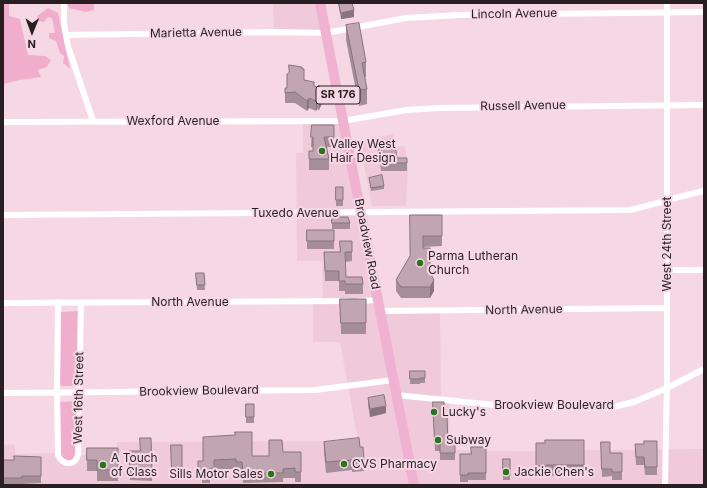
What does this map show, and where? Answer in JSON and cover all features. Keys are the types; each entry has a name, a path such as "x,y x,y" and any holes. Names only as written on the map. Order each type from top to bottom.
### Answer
{"main road":[{"name":"Broadview Road","path":"320,3 414,485"}],"street":[{"path":"64,3 64,23 68,46 94,121"},
{"name":"West 24th Street","path":"665,485 667,388 667,3"},
{"name":"Lincoln Avenue","path":"326,33 406,18 452,15 704,12"},
{"name":"Marietta Avenue","path":"66,35 274,32 326,33"},
{"name":"Russell Avenue","path":"343,121 400,111 439,108 704,104"},
{"name":"Wexford Avenue","path":"3,122 343,121"},
{"name":"Tuxedo Avenue","path":"3,215 630,210 667,199 704,191"},
{"path":"667,270 704,270"},
{"name":"North Avenue","path":"3,303 378,300"},
{"name":"West 16th Street","path":"58,302 58,455 64,463 69,464 77,460 78,455 81,303"},
{"name":"North Avenue","path":"380,312 667,308"},
{"name":"Brookview Boulevard","path":"396,395 505,406 609,408 634,402 667,388 704,369"},
{"name":"Brookview Boulevard","path":"3,393 315,390 394,380"}],"shaded area":[{"path":"3,3 9,3 9,16 20,19 28,55 45,56 51,60 47,67 38,70 41,77 3,84"},
{"path":"67,3 94,3 94,10 86,12 69,8"},
{"path":"273,3 320,3 326,33 274,32"},
{"path":"48,8 58,13 70,69 63,63 64,56 60,53 56,41 49,38 49,33 55,33 52,18 48,17 44,22 38,21 37,16"},
{"path":"303,121 343,121 380,311 440,311 441,400 449,401 450,450 524,451 704,449 704,485 3,485 3,445 15,444 15,454 58,453 78,455 117,455 117,442 358,441 340,342 313,342 313,301 323,301 322,261 297,261 296,153 303,153"},
{"path":"393,134 396,147 405,146 408,165 406,206 372,206 359,140"},
{"path":"78,311 77,386 62,386 60,385 61,312"},
{"path":"77,401 77,454 74,460 67,461 61,457 60,402"}],"building":[{"path":"339,3 352,3 354,10 341,13"},
{"path":"359,23 366,62 362,63 367,89 359,90 346,25"},
{"path":"289,65 302,67 302,69 304,69 304,80 314,82 314,86 321,89 320,91 322,92 319,99 317,98 316,101 309,98 307,101 295,92 285,93 285,88 287,88 287,74 289,73"},
{"path":"312,125 334,125 334,137 324,137 329,159 309,159 309,151 313,151 313,137 311,137"},
{"path":"394,139 397,158 407,158 407,163 381,163 378,142"},
{"path":"382,175 384,186 371,188 369,178"},
{"path":"336,187 343,187 343,200 336,200"},
{"name":"Parma Lutheran Church","path":"410,215 442,215 442,236 423,236 423,248 430,248 430,273 434,280 430,287 401,287 396,280 410,256"},
{"path":"332,217 348,217 350,223 332,223"},
{"path":"307,230 334,230 334,241 307,241"},
{"path":"340,241 352,241 352,252 345,252 346,277 362,277 363,284 345,284 345,281 339,281 339,271 325,271 324,252 340,252"},
{"path":"196,273 204,273 205,285 197,285"},
{"path":"340,299 366,299 366,323 341,323"},
{"path":"410,371 425,371 425,378 410,379"},
{"path":"384,395 386,406 370,409 368,398"},
{"path":"433,402 444,402 444,414 447,415 448,445 455,445 455,453 440,453 440,443 435,443"},
{"path":"246,404 254,404 254,417 246,417"},
{"path":"235,432 252,432 252,456 269,456 269,440 282,440 283,452 301,452 301,472 295,472 295,468 283,469 283,473 243,473 242,462 236,462 236,459 214,460 214,469 210,469 210,473 202,473 202,470 198,470 198,461 203,461 203,437 235,435"},
{"path":"140,438 151,438 152,473 130,472 129,451 140,451"},
{"path":"359,438 360,447 363,447 364,460 352,462 352,460 326,462 324,442"},
{"path":"545,440 584,440 584,465 536,466 536,443 545,443"},
{"path":"644,441 657,441 657,467 645,467 644,457 636,457 635,444 644,444"},
{"path":"601,442 610,442 610,453 622,453 622,472 612,472 612,469 602,469"},
{"path":"171,445 182,445 182,472 172,472"},
{"path":"471,447 486,447 486,473 468,473 468,475 460,475 460,454 471,454"},
{"path":"87,448 118,448 118,470 97,470 97,460 87,460"},
{"path":"14,456 41,457 41,476 3,478 3,460 14,460"},
{"name":"Jackie Chen's","path":"503,459 510,459 510,475 503,475"}],"place":[{"name":"Valley West Hair Design","path":"322,151"},
{"name":"Parma Lutheran Church","path":"420,263"},
{"name":"Lucky's","path":"434,412"},
{"name":"Subway","path":"438,440"},
{"name":"CVS Pharmacy","path":"344,464"},
{"name":"A Touch of Class","path":"103,465"},
{"name":"Jackie Chen's","path":"506,472"},
{"name":"Sills Motor Sales","path":"271,474"}]}
